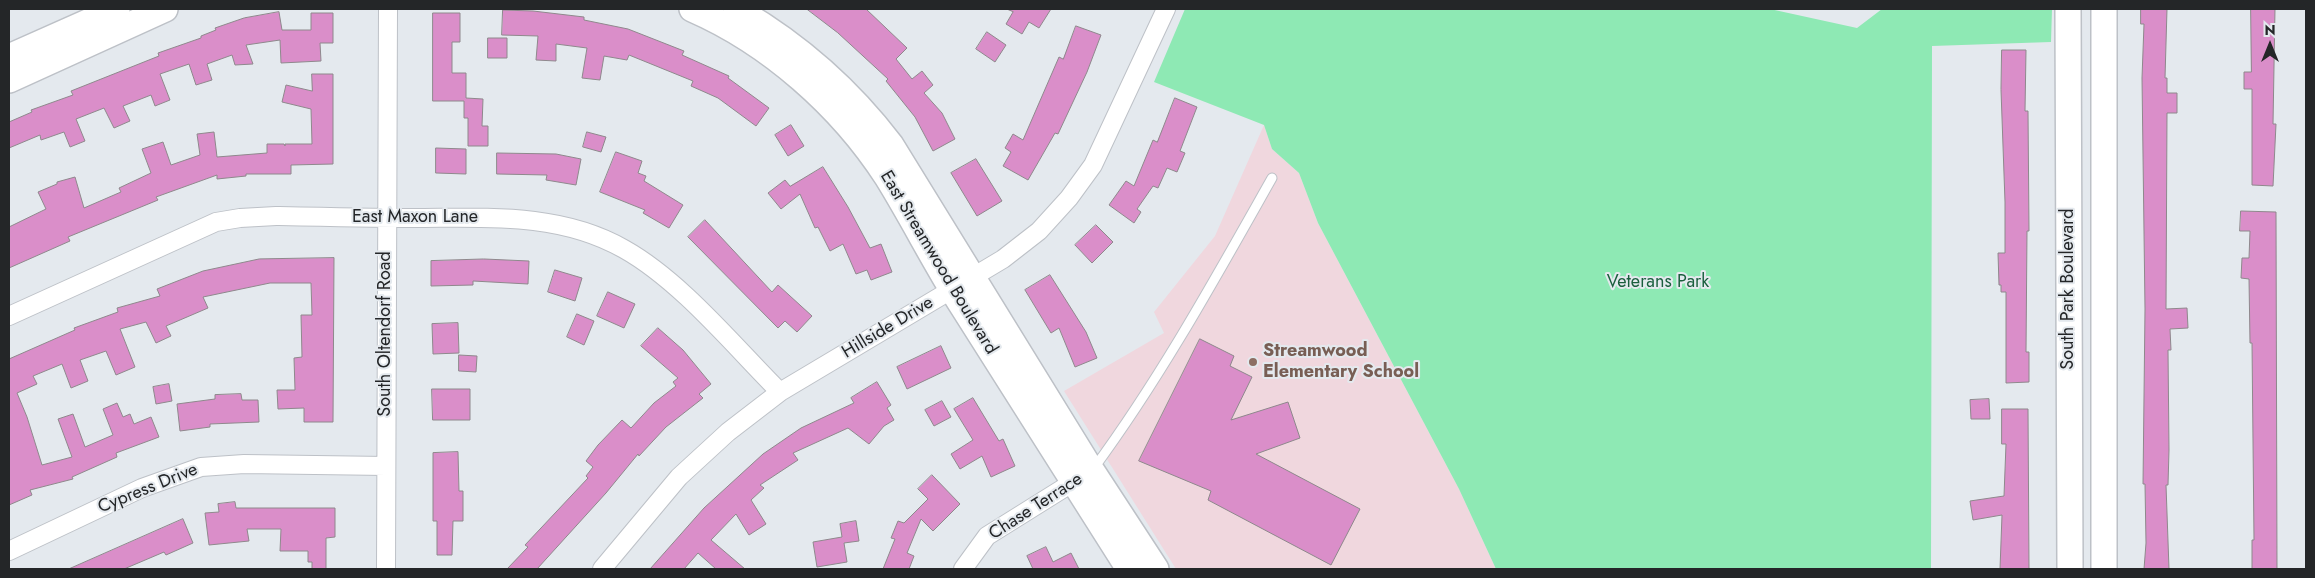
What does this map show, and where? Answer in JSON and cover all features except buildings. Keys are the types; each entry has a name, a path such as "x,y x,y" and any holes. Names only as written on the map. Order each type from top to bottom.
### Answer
{"street":[{"path":"9,57 117,9"},
{"path":"9,80 165,9"},
{"name":"South Oltendorf Road","path":"386,569 388,9"},
{"name":"East Streamwood Boulevard","path":"692,9 719,21 760,47 805,84 850,128 886,177 952,290 1083,476 1156,569"},
{"name":"East Streamwood Boulevard","path":"736,9 801,52 866,113 891,145 974,276 1083,476 1129,569"},
{"name":"South Park Boulevard","path":"2068,9 2070,569"},
{"name":"South Park Boulevard","path":"2104,9 2104,569"},
{"name":"Hillside Drive","path":"602,569 679,477 728,432 780,392 1003,259 1039,231 1068,198 1093,165 1162,10"},
{"name":"East Maxon Lane","path":"9,316 216,222 240,218 276,216 515,218 556,224 588,232 623,248 643,261 691,301 780,392"},
{"name":"Cypress Drive","path":"9,551 142,488 201,467 244,464 386,466"},
{"name":"Chase Terrace","path":"963,569 987,536 1083,476"}],"lane":[{"path":"1083,476 1125,427 1187,327 1272,178"}],"shaded area":[{"name":"Streamwood Elementary School","path":"1264,125 1272,149 1299,173 1318,223 1459,489 1496,569 1176,569 1064,391 1164,333 1154,312 1215,236"}],"green space":[{"name":"Veterans Park","path":"1185,9 1770,9 1857,28 1882,9 2052,9 2051,42 1932,46 1931,569 1496,569 1459,489 1318,223 1299,173 1272,149 1264,125 1154,82"}],"place":[{"name":"Streamwood Elementary School","path":"1253,362"}]}
